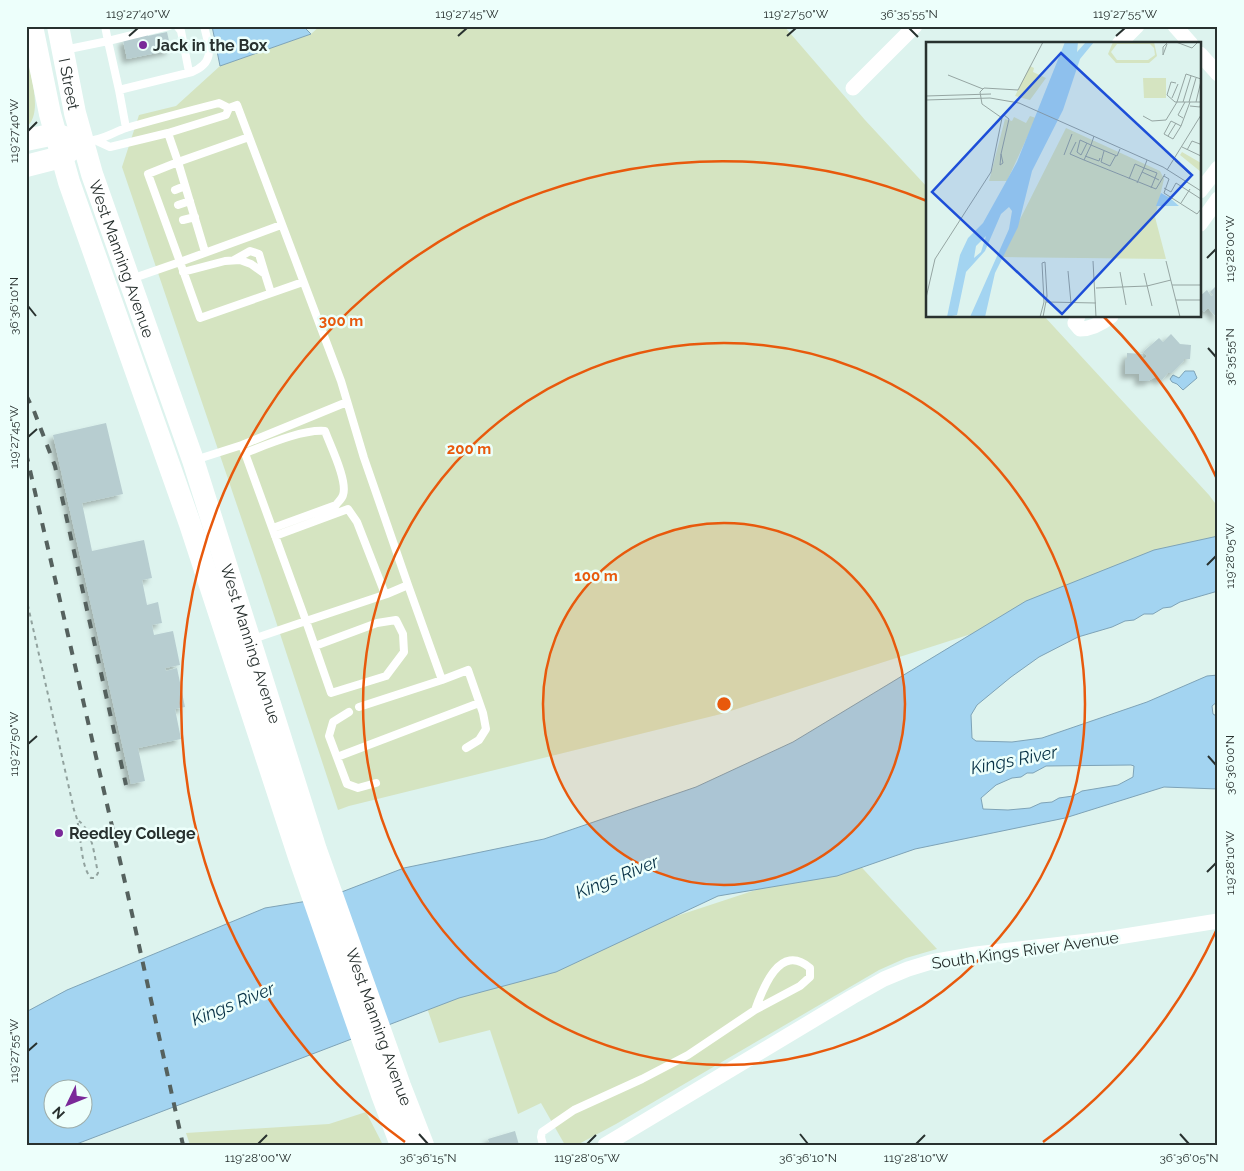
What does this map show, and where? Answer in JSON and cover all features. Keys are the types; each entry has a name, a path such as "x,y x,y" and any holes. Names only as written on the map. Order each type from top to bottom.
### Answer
{"main road":[{"name":"I Street","path":"32,26 55,134"},
{"name":"I Street","path":"58,26 75,113 90,141"},
{"path":"26,140 55,134 90,141"},
{"name":"West Manning Avenue","path":"55,134 69,182 390,1089 401,1145"},
{"path":"26,166 62,157 90,141"},
{"name":"West Manning Avenue","path":"90,141 92,174 193,460 250,640 307,853"},
{"name":"West Manning Avenue","path":"390,1089 423,1145"}],"street":[{"path":"853,88 915,26"},
{"path":"1121,42 1137,26"},
{"path":"1175,26 1189,42"},
{"path":"1202,56 1218,74"},
{"path":"1202,189 1218,168"},
{"path":"1202,221 1218,199"},
{"path":"1077,318 1075,323 1080,329 1092,328 1108,318"},
{"name":"South Kings River Avenue","path":"611,1143 762,1050 884,979 908,969 931,962 976,954 1106,939 1218,921"}],"lane":[{"path":"105,26 126,128"},
{"path":"62,50 170,26"},
{"path":"177,26 181,31 189,72"},
{"path":"119,90 197,70 204,65 209,55 204,26"},
{"path":"90,141 126,128 220,103 229,108"},
{"path":"90,141 110,148 226,115 229,108 237,105 347,402 442,680"},
{"path":"168,133 206,252"},
{"path":"248,137 148,174 169,224 200,318 303,282"},
{"path":"175,190 185,186"},
{"path":"178,205 190,201"},
{"path":"183,220 194,217"},
{"path":"129,279 281,225"},
{"path":"234,260 250,251 259,254 271,293"},
{"path":"184,272 225,260 240,260 251,264 265,274"},
{"path":"243,449 347,402"},
{"path":"193,460 316,430 325,431 344,488 343,496 336,505 274,532"},
{"path":"243,449 331,692 386,676 404,652 403,634 396,620 377,624 315,646"},
{"path":"274,532 348,509 357,522 385,594"},
{"path":"250,640 408,585"},
{"path":"359,707 468,670 486,728 479,740 466,748"},
{"path":"337,757 479,703"},
{"path":"349,712 333,722 328,736 347,784 358,788 376,783"},
{"path":"543,1145 542,1132 574,1110 680,1060 755,1010 807,981 810,977 810,968 800,961 792,960 785,962 773,972 765,984 755,1010"}],"path":[{"path":"26,597 74,810 79,821 79,836 86,871 91,878 95,878 98,872 89,834 85,826 79,821"}],"green space":[{"path":"320,26 784,26 865,120 926,186 926,318 1046,318 1218,507 1218,555 721,714 338,810 261,576 122,167 139,115 176,106 220,66 311,34"},
{"path":"26,55 33,82 35,103 31,121 26,127"},
{"path":"853,858 937,949 906,958 879,970 577,1145 565,1145 541,1103 518,1114 490,1030 439,1043 424,999"},
{"path":"366,1112 383,1145 190,1145 186,1133 329,1124"}],"water":[{"path":"212,26 303,26 311,34 220,66"},
{"path":"1185,371 1194,371 1197,378 1183,390 1170,379 1173,375 1179,378"},
{"name":"Kings River","path":"1218,536 1218,591 1163,608 1153,614 1144,614 1134,620 1125,621 1078,637 1039,657 1011,677 977,705 971,715 972,738 976,741 1012,742 1042,738 1147,702 1207,676 1218,675 1218,701 1212,706 1213,714 1218,717 1218,789 1164,787 1065,818 915,849 837,876 718,896 556,972 459,998 74,1145 26,1145 26,1012 67,990 265,908 326,898 404,868 544,839 696,787 793,742 1026,601 1154,550","holes":["1046,766 1134,766 1133,777 1118,785 1082,791 1073,796 1041,803 1030,808 1008,810 983,809 981,798 996,785 1012,778 1021,777 1027,773 1033,773"]}],"building":[{"path":"167,32 171,50 127,59 123,40 147,34 148,36"},
{"path":"1215,287 1218,290 1218,319 1208,308 1204,312 1202,310 1202,294 1207,290 1211,296 1213,295 1210,292"},
{"path":"1171,334 1180,344 1191,345 1190,359 1184,359 1172,373 1168,373 1162,380 1155,377 1148,381 1139,381 1139,374 1125,374 1127,353 1143,354 1144,359 1147,356 1143,352 1159,338 1163,342"},
{"path":"106,423 123,494 82,503 92,551 144,540 152,578 142,580 147,605 158,602 162,623 152,625 154,635 173,631 180,665 165,668 166,671 177,668 185,707 175,709 181,739 138,748 145,781 131,784 53,435"},
{"path":"515,1131 519,1145 490,1145 488,1139"}],"railway":[{"path":"26,395 55,466 126,785"},
{"path":"26,453 127,891 183,1145"}],"place":[{"name":"Jack in the Box","path":"143,45"},
{"name":"Reedley College","path":"59,833"}]}
